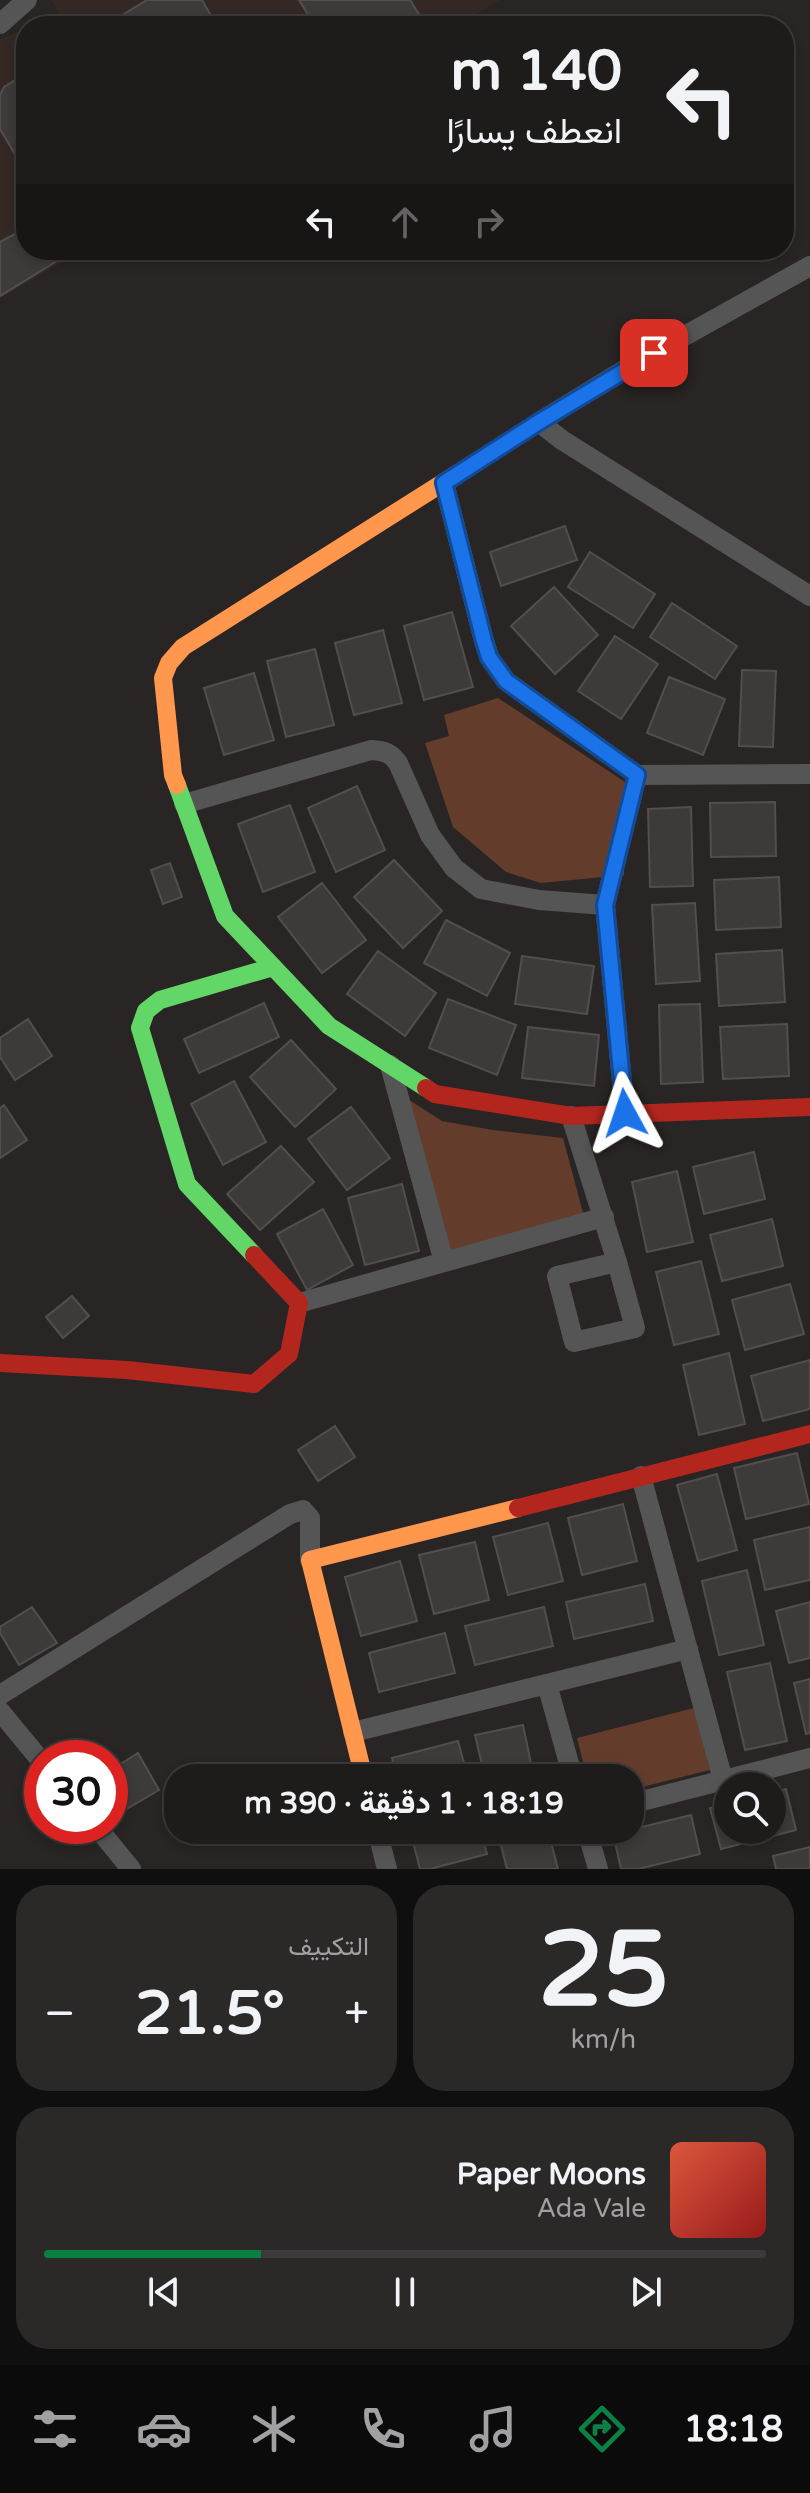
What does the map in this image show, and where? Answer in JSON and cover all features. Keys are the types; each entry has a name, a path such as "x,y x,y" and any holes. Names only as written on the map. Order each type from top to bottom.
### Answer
{"street":[{"path":"0,24 27,0"},
{"path":"810,266 629,367 183,647 169,663 163,678 173,775 225,916 329,1026 435,1094 571,1116 810,1107"},
{"path":"539,422 562,440 810,596"},
{"path":"444,483 484,641 496,669 506,681 637,775 810,774"},
{"path":"184,804 371,750 384,751 393,755 398,763 430,835 454,868 481,889 539,900 605,905"},
{"path":"625,1113 605,905 637,775"},
{"path":"273,967 160,1000 147,1007 140,1028 187,1184 299,1303"},
{"path":"390,1065 444,1262"},
{"path":"571,1116 604,1217 617,1262 635,1328 574,1342 557,1276 617,1262"},
{"path":"299,1303 604,1217"},
{"path":"0,1363 122,1368 254,1384 289,1354 299,1303"},
{"path":"310,1560 810,1434"},
{"path":"641,1476 721,1772"},
{"path":"0,1695 290,1514 303,1510 310,1518 310,1560 361,1764"},
{"path":"353,1732 688,1649"},
{"path":"547,1684 569,1764"},
{"path":"0,1711 24,1740"},
{"path":"755,1772 810,1758"},
{"path":"644,1800 714,1782"},
{"path":"111,1844 131,1869"},
{"path":"381,1844 387,1869"},
{"path":"591,1844 598,1869"}],"shaded area":[{"path":"51,0 500,0 474,16 55,16 60,14"},
{"path":"16,33 16,260 66,260 0,299 0,39"},
{"path":"498,698 625,782 624,875 541,883 506,872 453,827 425,743 449,736 444,715"},
{"path":"403,1096 442,1121 563,1138 586,1224 457,1258 447,1248"},
{"path":"694,1708 710,1770 644,1786 644,1764 584,1764 577,1738"}],"building":[{"path":"147,0 202,0 211,16 121,16"},
{"path":"299,0 410,0 420,16 309,16"},
{"path":"16,79 16,156 0,129 0,95 4,87"},
{"path":"16,233 16,260 59,260 0,296 0,242"},
{"path":"565,526 577,560 501,586 490,552"},
{"path":"590,552 655,594 633,628 568,587"},
{"path":"554,587 598,635 555,674 511,626"},
{"path":"672,603 737,646 715,679 650,637"},
{"path":"452,612 473,687 424,700 404,626"},
{"path":"383,630 402,703 354,715 335,643"},
{"path":"615,636 658,664 621,719 578,691"},
{"path":"315,649 334,725 286,737 267,661"},
{"path":"742,670 776,671 773,747 739,746"},
{"path":"254,673 274,740 224,755 204,688"},
{"path":"669,677 725,699 703,755 647,733"},
{"path":"357,786 385,850 336,872 308,808"},
{"path":"775,802 776,856 711,857 710,803"},
{"path":"290,805 315,872 263,892 238,824"},
{"path":"691,807 693,886 650,887 648,809"},
{"path":"394,860 442,911 403,948 354,897"},
{"path":"170,863 182,897 163,904 151,870"},
{"path":"779,877 781,927 716,930 714,880"},
{"path":"322,883 366,940 322,973 278,917"},
{"path":"695,903 700,981 656,984 652,905"},
{"path":"446,920 510,953 487,996 424,963"},
{"path":"782,950 785,1002 719,1006 716,954"},
{"path":"378,951 436,993 405,1036 347,994"},
{"path":"522,956 594,966 587,1014 515,1004"},
{"path":"448,999 516,1025 497,1075 429,1048"},
{"path":"264,1003 279,1037 199,1073 184,1039"},
{"path":"700,1004 703,1082 661,1084 659,1005"},
{"path":"28,1019 52,1056 15,1080 0,1057 0,1038"},
{"path":"787,1024 789,1076 723,1079 720,1027"},
{"path":"528,1027 599,1035 594,1086 522,1078"},
{"path":"291,1040 336,1089 295,1127 250,1077"},
{"path":"234,1081 266,1142 223,1165 191,1104"},
{"path":"4,1105 27,1140 0,1158 0,1108"},
{"path":"351,1107 390,1158 347,1190 308,1139"},
{"path":"281,1146 314,1182 260,1230 227,1194"},
{"path":"754,1152 765,1199 704,1214 693,1167"},
{"path":"677,1171 693,1242 647,1252 632,1182"},
{"path":"402,1184 419,1251 365,1265 348,1198"},
{"path":"323,1209 353,1265 307,1290 277,1234"},
{"path":"772,1219 783,1266 722,1281 710,1235"},
{"path":"701,1261 719,1334 674,1345 656,1272"},
{"path":"790,1284 804,1334 745,1350 732,1300"},
{"path":"72,1296 89,1316 63,1338 46,1317"},
{"path":"729,1353 745,1424 699,1435 683,1365"},
{"path":"810,1360 810,1409 763,1421 751,1376"},
{"path":"335,1426 355,1457 318,1481 298,1450"},
{"path":"797,1453 809,1504 746,1519 734,1468"},
{"path":"717,1474 737,1550 698,1561 677,1485"},
{"path":"623,1504 637,1561 582,1575 568,1518"},
{"path":"548,1523 563,1581 508,1595 493,1537"},
{"path":"810,1527 810,1580 765,1590 754,1540"},
{"path":"475,1542 489,1600 434,1614 419,1555"},
{"path":"400,1561 417,1621 361,1636 345,1577"},
{"path":"747,1570 764,1645 719,1655 702,1581"},
{"path":"645,1584 653,1621 574,1639 566,1602"},
{"path":"810,1602 810,1658 789,1663 776,1611"},
{"path":"32,1607 57,1643 19,1665 0,1633 0,1627"},
{"path":"544,1607 553,1646 475,1665 465,1626"},
{"path":"445,1633 455,1673 379,1692 369,1653"},
{"path":"770,1663 787,1741 745,1750 727,1672"},
{"path":"810,1679 810,1733 806,1734 794,1683"},
{"path":"523,1725 531,1764 482,1764 475,1735"},
{"path":"458,1741 464,1764 394,1764 392,1758"},
{"path":"138,1753 159,1790 128,1808 128,1759"},
{"path":"786,1789 796,1830 786,1833"},
{"path":"691,1815 700,1854 638,1869 621,1869 615,1844 644,1844 644,1826"},
{"path":"414,1844 484,1844 487,1854 420,1869"},
{"path":"501,1844 552,1844 558,1869 507,1869"},
{"path":"720,1844 741,1844 721,1849"},
{"path":"810,1847 810,1869 776,1869 773,1856"}],"traffic: fast":[{"path":"177,785 225,916 329,1026 426,1088"},
{"path":"254,1255 187,1184 140,1028 146,1011 160,1000 273,967"}],"traffic: slow":[{"path":"177,785 173,775 163,678 169,663 183,647 539,422"},
{"path":"361,1764 310,1560 518,1508"}],"traffic: jam":[{"path":"426,1088 435,1094 571,1116 810,1107"},
{"path":"0,1363 127,1370 254,1384 289,1354 299,1303 254,1255"},
{"path":"518,1508 810,1434"}],"route":[{"path":"625,1113 605,905 637,775 506,681 496,669 484,641 444,483 654,353"}]}
